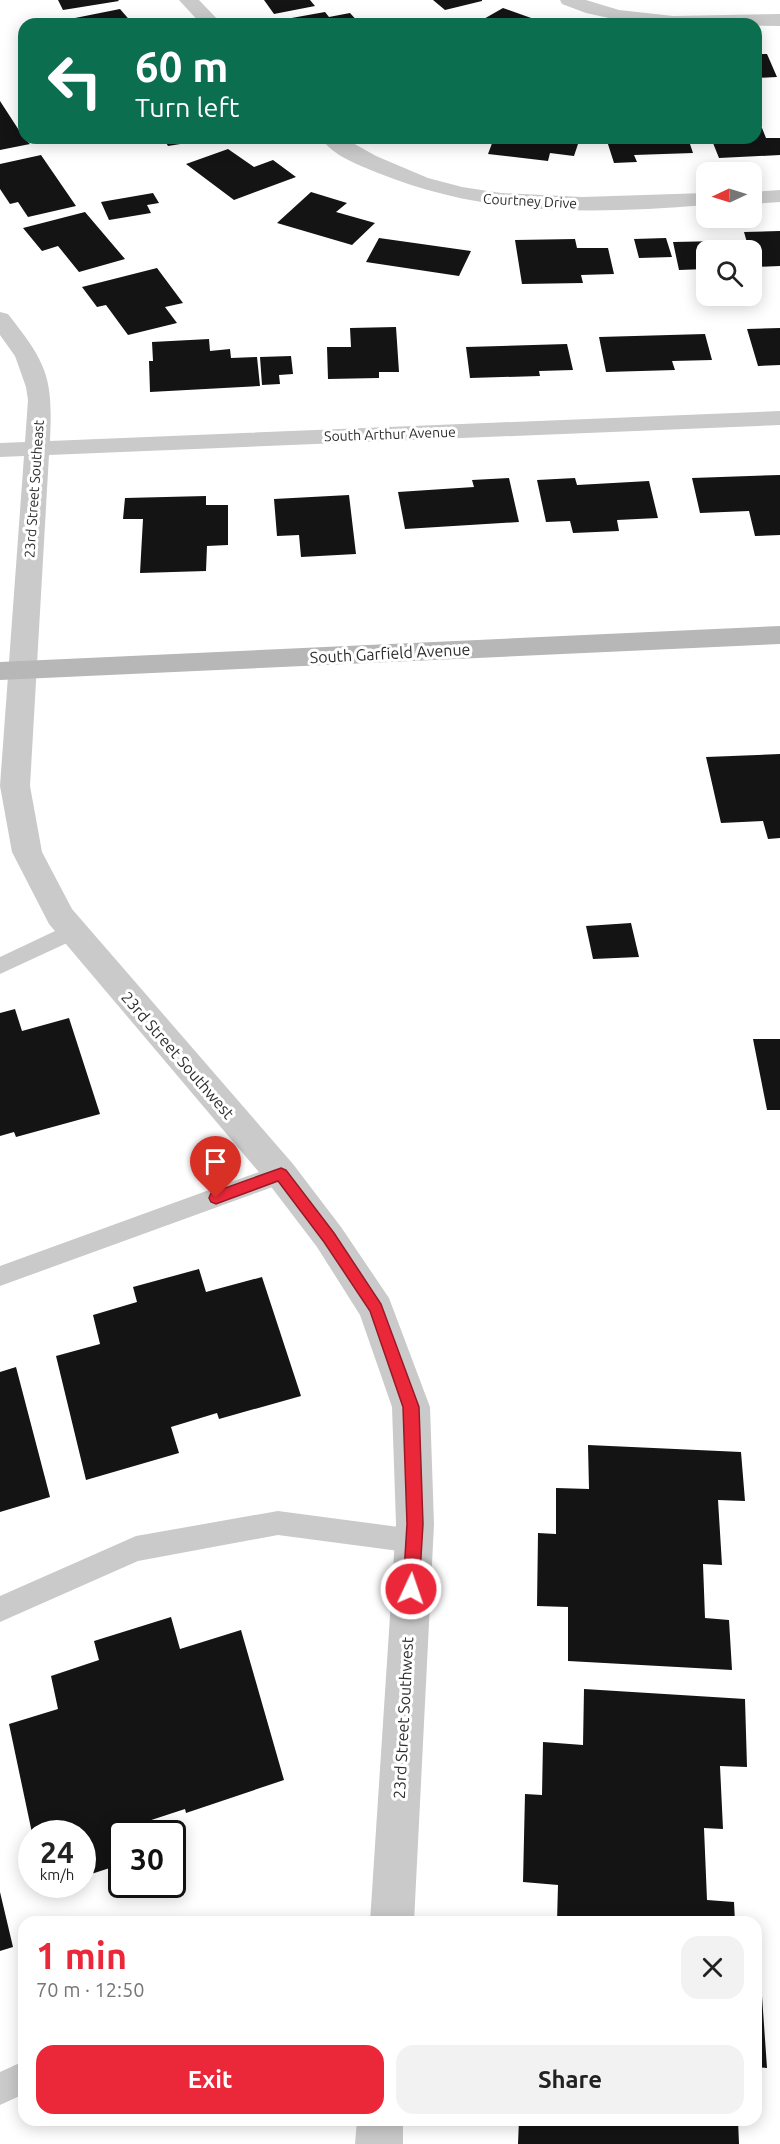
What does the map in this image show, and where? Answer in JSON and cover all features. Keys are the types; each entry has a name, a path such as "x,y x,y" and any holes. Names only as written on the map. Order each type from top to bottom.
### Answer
{"street":[{"path":"188,0 206,18"},
{"path":"569,0 622,15 645,18"},
{"path":"762,21 780,20"},
{"name":"Courtney Drive","path":"338,144 345,150 412,180 489,200 554,204 696,200"},
{"path":"762,197 780,196"},
{"name":"23rd Street Southeast","path":"0,319 31,361 38,377 40,399 38,449 10,671"},
{"name":"South Arthur Avenue","path":"0,450 780,418"},
{"name":"South Garfield Avenue","path":"10,671 780,635"},
{"name":"23rd Street Southwest","path":"10,671 15,786 27,852 60,916 281,1174 329,1237 376,1309 411,1407 415,1524 392,1916"},
{"path":"379,2144 380,2126"}],"lane":[{"path":"0,966 72,931"},
{"path":"0,1276 281,1174"},
{"path":"0,1609 136,1549 278,1523 414,1541"},
{"path":"0,2089 18,2080"}],"building":[{"path":"58,0 118,0 119,1 63,10"},
{"path":"264,0 310,0 315,6 274,14"},
{"path":"433,0 482,0 482,1 445,10"},
{"path":"503,8 531,18 486,18"},
{"path":"120,9 128,18 75,18"},
{"path":"325,12 329,17 350,13 355,18 292,18"},
{"path":"762,54 767,54 777,77 762,78"},
{"path":"0,101 18,129 18,144 30,144 0,150"},
{"path":"762,128 766,138 780,138 780,155 719,158 713,144 762,144"},
{"path":"492,144 578,144 574,156 550,153 548,161 488,154"},
{"path":"608,144 690,144 693,153 634,155 637,162 614,163"},
{"path":"228,149 254,167 273,160 296,177 234,200 186,164"},
{"path":"41,155 76,206 28,217 18,202 10,204 0,189 0,164"},
{"path":"311,192 347,203 336,212 375,223 352,245 277,223"},
{"path":"153,193 159,203 147,205 151,213 109,220 101,202"},
{"path":"85,212 125,259 79,272 58,246 42,251 23,228"},
{"path":"780,231 780,266 762,267 762,240 746,240 744,232"},
{"path":"379,238 471,251 459,276 366,262"},
{"path":"666,238 672,257 639,258 634,239"},
{"path":"575,239 577,248 608,248 614,274 581,275 583,283 522,284 515,240"},
{"path":"673,242 696,242 696,269 679,270"},
{"path":"157,268 183,303 165,307 177,323 128,335 106,305 97,307 82,287"},
{"path":"396,327 399,372 379,372 379,378 328,379 327,347 351,347 350,328"},
{"path":"780,328 780,365 758,366 747,329"},
{"path":"705,334 712,360 672,361 675,370 606,372 599,337"},
{"path":"209,339 210,351 230,349 231,358 257,357 260,386 150,392 149,361 153,361 152,342"},
{"path":"567,344 573,370 539,371 540,376 470,378 466,347"},
{"path":"291,356 293,374 279,375 280,384 262,385 260,357"},
{"path":"780,475 780,535 755,536 749,511 700,513 692,478"},
{"path":"509,478 519,522 405,529 398,492 474,487 472,480"},
{"path":"575,478 577,485 649,481 658,518 617,520 619,531 573,533 570,521 546,522 537,480"},
{"path":"349,495 356,554 301,557 299,535 277,536 274,499"},
{"path":"206,496 206,505 228,505 228,545 207,546 206,571 140,573 143,519 123,519 125,498"},
{"path":"780,754 780,838 768,839 763,821 721,823 706,757"},
{"path":"631,923 639,957 593,959 586,926"},
{"path":"15,1009 22,1031 69,1018 100,1114 16,1137 14,1132 0,1136 0,1013"},
{"path":"753,1039 780,1039 780,1110 767,1110"},
{"path":"199,1269 206,1292 262,1277 301,1396 219,1419 217,1413 171,1427 179,1453 86,1480 56,1356 100,1344 93,1315 137,1302 133,1287"},
{"path":"16,1367 50,1497 0,1512 0,1372"},
{"path":"588,1445 741,1452 745,1501 718,1500 722,1565 703,1564 705,1618 729,1620 732,1670 568,1661 568,1607 537,1606 538,1533 556,1534 556,1488 589,1489"},
{"path":"171,1617 180,1649 241,1630 284,1780 186,1813 185,1809 151,1820 108,1820 108,1869 96,1872 96,1820 29,1820 9,1724 58,1709 51,1676 99,1660 94,1641"},
{"path":"584,1689 745,1699 747,1767 720,1766 723,1829 704,1828 707,1900 734,1902 735,1916 557,1916 558,1885 523,1882 525,1794 542,1795 543,1742 583,1745"},
{"path":"0,1892 13,1947 0,1951"},
{"path":"762,1996 767,2068 762,2068"},
{"path":"519,2126 738,2126 739,2144 518,2144"}],"route":[{"path":"216,1198 281,1174 329,1237 376,1309 411,1407 415,1524 411,1589"}]}
